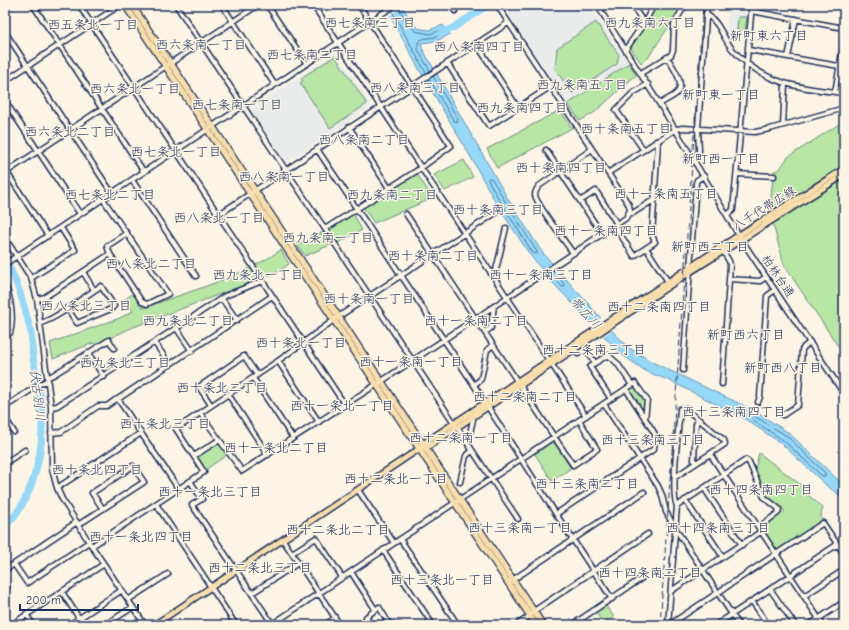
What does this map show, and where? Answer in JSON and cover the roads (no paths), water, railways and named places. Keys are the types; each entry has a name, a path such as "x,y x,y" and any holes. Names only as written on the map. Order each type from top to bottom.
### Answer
{"highway":[{"path":"125,5 167,65 336,319 378,383 418,449 457,501"},
{"path":"132,5 167,65"},
{"path":"378,383 424,446 457,501 510,581 536,625"},
{"path":"510,581 534,611 543,625"}],"main road":[{"name":"八千代帯広線","path":"418,449 844,169"},
{"name":"八千代帯広線","path":"690,269 723,251 740,237 844,175"},
{"name":"八千代帯広線","path":"550,362 574,349 595,332"},
{"name":"八千代帯広線","path":"455,425 474,415 486,404"},
{"path":"154,625 418,449"}],"street":[{"path":"33,5 144,172"},
{"path":"79,5 345,405"},
{"path":"5,81 120,5"},
{"path":"176,5 518,519"},
{"path":"222,5 275,85"},
{"path":"48,236 6,171 258,5"},
{"path":"267,5 307,64"},
{"path":"313,5 586,416"},
{"path":"325,230 421,168 452,146 359,5"},
{"path":"5,264 396,5"},
{"path":"451,5 455,12"},
{"path":"506,5 498,7 629,205 629,214"},
{"name":"柏林台通","path":"597,5 676,129 740,237 844,394"},
{"path":"600,10 607,5"},
{"path":"632,5 644,24"},
{"path":"626,49 644,24 654,5"},
{"path":"641,74 671,55 673,50 674,24 685,5"},
{"path":"694,161 698,151 698,128 706,5"},
{"path":"727,215 733,210 752,5"},
{"path":"751,11 844,28"},
{"path":"706,14 714,18 733,50 746,62 770,79 785,84 814,90 844,93"},
{"path":"788,57 796,19"},
{"path":"218,215 508,22"},
{"path":"5,32 112,193"},
{"path":"835,92 844,41"},
{"path":"476,43 518,108"},
{"path":"749,50 844,67"},
{"path":"660,104 677,93 679,88 677,75 667,57"},
{"path":"446,63 489,126 550,87"},
{"path":"643,149 616,110 634,93 648,84"},
{"path":"783,125 785,84"},
{"path":"5,100 80,214"},
{"path":"608,173 676,129 698,128 755,132 844,108"},
{"path":"349,127 389,188"},
{"path":"580,201 596,191 634,256 655,242 652,235 658,143 656,141"},
{"path":"317,149 474,385 612,599"},
{"path":"573,253 535,195 539,186 592,149"},
{"path":"546,150 602,234"},
{"path":"737,174 774,176"},
{"path":"683,370 696,183 697,180 704,176"},
{"path":"132,180 196,276"},
{"path":"104,199 127,233 168,294 147,304 142,302 110,254 107,246 127,233"},
{"path":"200,412 242,471 444,340 616,225 629,214 632,214 655,199"},
{"path":"14,564 27,583 156,504 204,472 176,429 278,361 336,319 497,212"},
{"path":"406,214 573,465 598,449 579,420"},
{"path":"31,278 75,250 61,228"},
{"path":"491,274 496,270 506,228"},
{"path":"5,238 31,278 37,299 51,407 51,464 57,488 90,544 145,625"},
{"path":"646,248 669,283"},
{"path":"722,384 729,279 729,261 723,251"},
{"path":"37,299 45,297 110,254"},
{"path":"83,272 94,290"},
{"path":"729,279 760,281 766,277"},
{"path":"51,407 57,406 104,377 222,299 262,281"},
{"path":"5,285 10,300 12,328 10,333 6,335"},
{"path":"41,323 49,320 67,308 94,290 101,286 114,306 111,309 77,323 67,308"},
{"path":"758,402 760,397 767,296 775,290"},
{"path":"51,432 61,432 98,406 107,406 192,351 272,296"},
{"path":"222,299 237,320"},
{"path":"485,332 491,328 494,306"},
{"path":"177,329 192,351"},
{"path":"5,407 108,340 114,348"},
{"path":"783,415 798,405 802,350 810,342"},
{"path":"155,343 170,365"},
{"path":"474,385 481,379 487,350 494,345"},
{"path":"574,349 578,354 586,349 595,363"},
{"path":"88,353 104,377"},
{"path":"611,399 590,367 595,363 608,355 617,362 632,385"},
{"path":"211,405 199,387 244,356 293,438"},
{"path":"278,361 319,422"},
{"path":"190,481 202,499 192,505 272,625 635,383 647,400 645,419"},
{"path":"556,514 654,450 655,434 626,389"},
{"path":"228,394 268,454"},
{"path":"118,399 178,488"},
{"path":"604,404 658,486 666,512 675,528 739,625"},
{"path":"668,625 677,506 674,501 675,477 680,409 686,409 724,440 725,444 675,477"},
{"path":"463,438 470,433 474,415"},
{"path":"5,418 14,432"},
{"path":"696,463 694,460 696,424 698,419"},
{"path":"57,488 141,433"},
{"path":"194,456 219,440"},
{"path":"5,463 25,450"},
{"path":"460,482 466,456 472,451"},
{"path":"710,454 823,625"},
{"path":"677,506 746,460 749,462 764,497 779,509 778,513 759,527"},
{"path":"5,570 103,509 144,482 133,466 92,493 103,509"},
{"path":"704,488 742,545"},
{"path":"358,490 394,543"},
{"path":"510,581 644,492"},
{"path":"685,500 722,557"},
{"path":"156,504 236,625"},
{"path":"668,625 823,523 844,554"},
{"path":"671,591 762,531"},
{"path":"516,625 530,616 534,611 648,534"},
{"path":"292,553 316,538 342,577"},
{"path":"400,539 458,625"},
{"path":"283,540 340,625"},
{"path":"716,625 838,544"},
{"path":"383,550 433,625"},
{"path":"252,593 298,563"},
{"path":"11,625 104,564"},
{"path":"804,596 844,570"},
{"path":"351,572 375,609"},
{"path":"128,600 168,574"},
{"path":"572,625 642,578"},
{"path":"5,584 7,587 5,588"},
{"path":"770,589 795,625"},
{"path":"69,625 122,590"},
{"path":"62,592 79,618"},
{"path":"752,601 768,625"},
{"path":"810,625 844,602"},
{"path":"105,625 133,607"},
{"path":"371,625 366,616 379,607 390,625"},
{"path":"26,614 33,625"},
{"path":"325,625 335,618"}],"water":[{"name":"帯広川","path":"384,5 401,5 417,28 429,30 443,25 450,34 437,40 421,43 422,48 508,199 542,252 617,336 631,349 654,363 753,410 789,433 844,484 844,498 827,486 782,444 742,417 668,380 647,372 621,354 551,281 530,255 496,203"}],"waterway":[{"path":"440,34 453,28 488,5"},
{"name":"伏古別川","path":"5,259 17,285 31,333 33,358 42,409 40,453 33,480 21,506 14,517 5,526"}],"railway":[{"path":"660,625 703,5"}],"district":[{"name":"西七条南三丁目","path":"370,22"},
{"name":"西九条南六丁目","path":"650,22"},
{"name":"西五条北一丁目","path":"93,24"},
{"name":"新町東六丁目","path":"769,35"},
{"name":"西六条南一丁目","path":"201,44"},
{"name":"西八条南四丁目","path":"479,46"},
{"name":"西七条南二丁目","path":"312,54"},
{"name":"西九条南五丁目","path":"582,84"},
{"name":"西八条南三丁目","path":"415,87"},
{"name":"西六条北一丁目","path":"135,88"},
{"name":"新町東一丁目","path":"721,94"},
{"name":"西七条南一丁目","path":"237,104"},
{"name":"西九条南四丁目","path":"522,107"},
{"name":"西十条南五丁目","path":"626,128"},
{"name":"西六条北二丁目","path":"70,131"},
{"name":"西八条南二丁目","path":"364,139"},
{"name":"西七条北一丁目","path":"176,151"},
{"name":"新町西一丁目","path":"721,158"},
{"name":"西十条南四丁目","path":"561,167"},
{"name":"西八条南一丁目","path":"284,176"},
{"name":"西十一条南五丁目","path":"666,193"},
{"name":"西七条北二丁目","path":"110,194"},
{"name":"西九条南二丁目","path":"392,194"},
{"name":"西十条南三丁目","path":"498,209"},
{"name":"西八条北一丁目","path":"219,217"},
{"name":"西十一条南四丁目","path":"606,230"},
{"name":"西九条南一丁目","path":"328,237"},
{"name":"新町西二丁目","path":"710,246"},
{"name":"西十条南二丁目","path":"433,255"},
{"name":"西八条北二丁目","path":"151,263"},
{"name":"西九条北一丁目","path":"258,274"},
{"name":"西十一条南三丁目","path":"541,274"},
{"name":"西十条南一丁目","path":"369,298"},
{"name":"西八条北三丁目","path":"86,305"},
{"name":"西十二条南四丁目","path":"659,306"},
{"name":"西九条北二丁目","path":"188,320"},
{"name":"西十一条南二丁目","path":"476,320"},
{"name":"新町西六丁目","path":"746,334"},
{"name":"西十条北一丁目","path":"301,342"},
{"name":"西十二条南三丁目","path":"594,349"},
{"name":"西十一条南一丁目","path":"411,361"},
{"name":"西九条北三丁目","path":"125,362"},
{"name":"新町西八丁目","path":"783,367"},
{"name":"西十条北二丁目","path":"222,387"},
{"name":"西十二条南二丁目","path":"525,396"},
{"name":"西十一条北一丁目","path":"342,405"},
{"name":"西十三条南四丁目","path":"734,411"},
{"name":"西十条北三丁目","path":"165,423"},
{"name":"西十二条南一丁目","path":"461,437"},
{"name":"西十三条南三丁目","path":"653,439"},
{"name":"西十一条北二丁目","path":"276,447"},
{"name":"西十条北四丁目","path":"97,469"},
{"name":"西十二条北一丁目","path":"396,478"},
{"name":"西十三条南二丁目","path":"587,483"},
{"name":"西十四条南四丁目","path":"761,489"},
{"name":"西十一条北三丁目","path":"210,491"},
{"name":"西十三条南一丁目","path":"520,527"},
{"name":"西十四条南三丁目","path":"718,527"},
{"name":"西十二条北二丁目","path":"338,529"},
{"name":"西十一条北四丁目","path":"141,536"},
{"name":"西十二条北三丁目","path":"260,567"},
{"name":"西十四条南二丁目","path":"650,572"},
{"name":"西十三条北一丁目","path":"442,579"}]}
